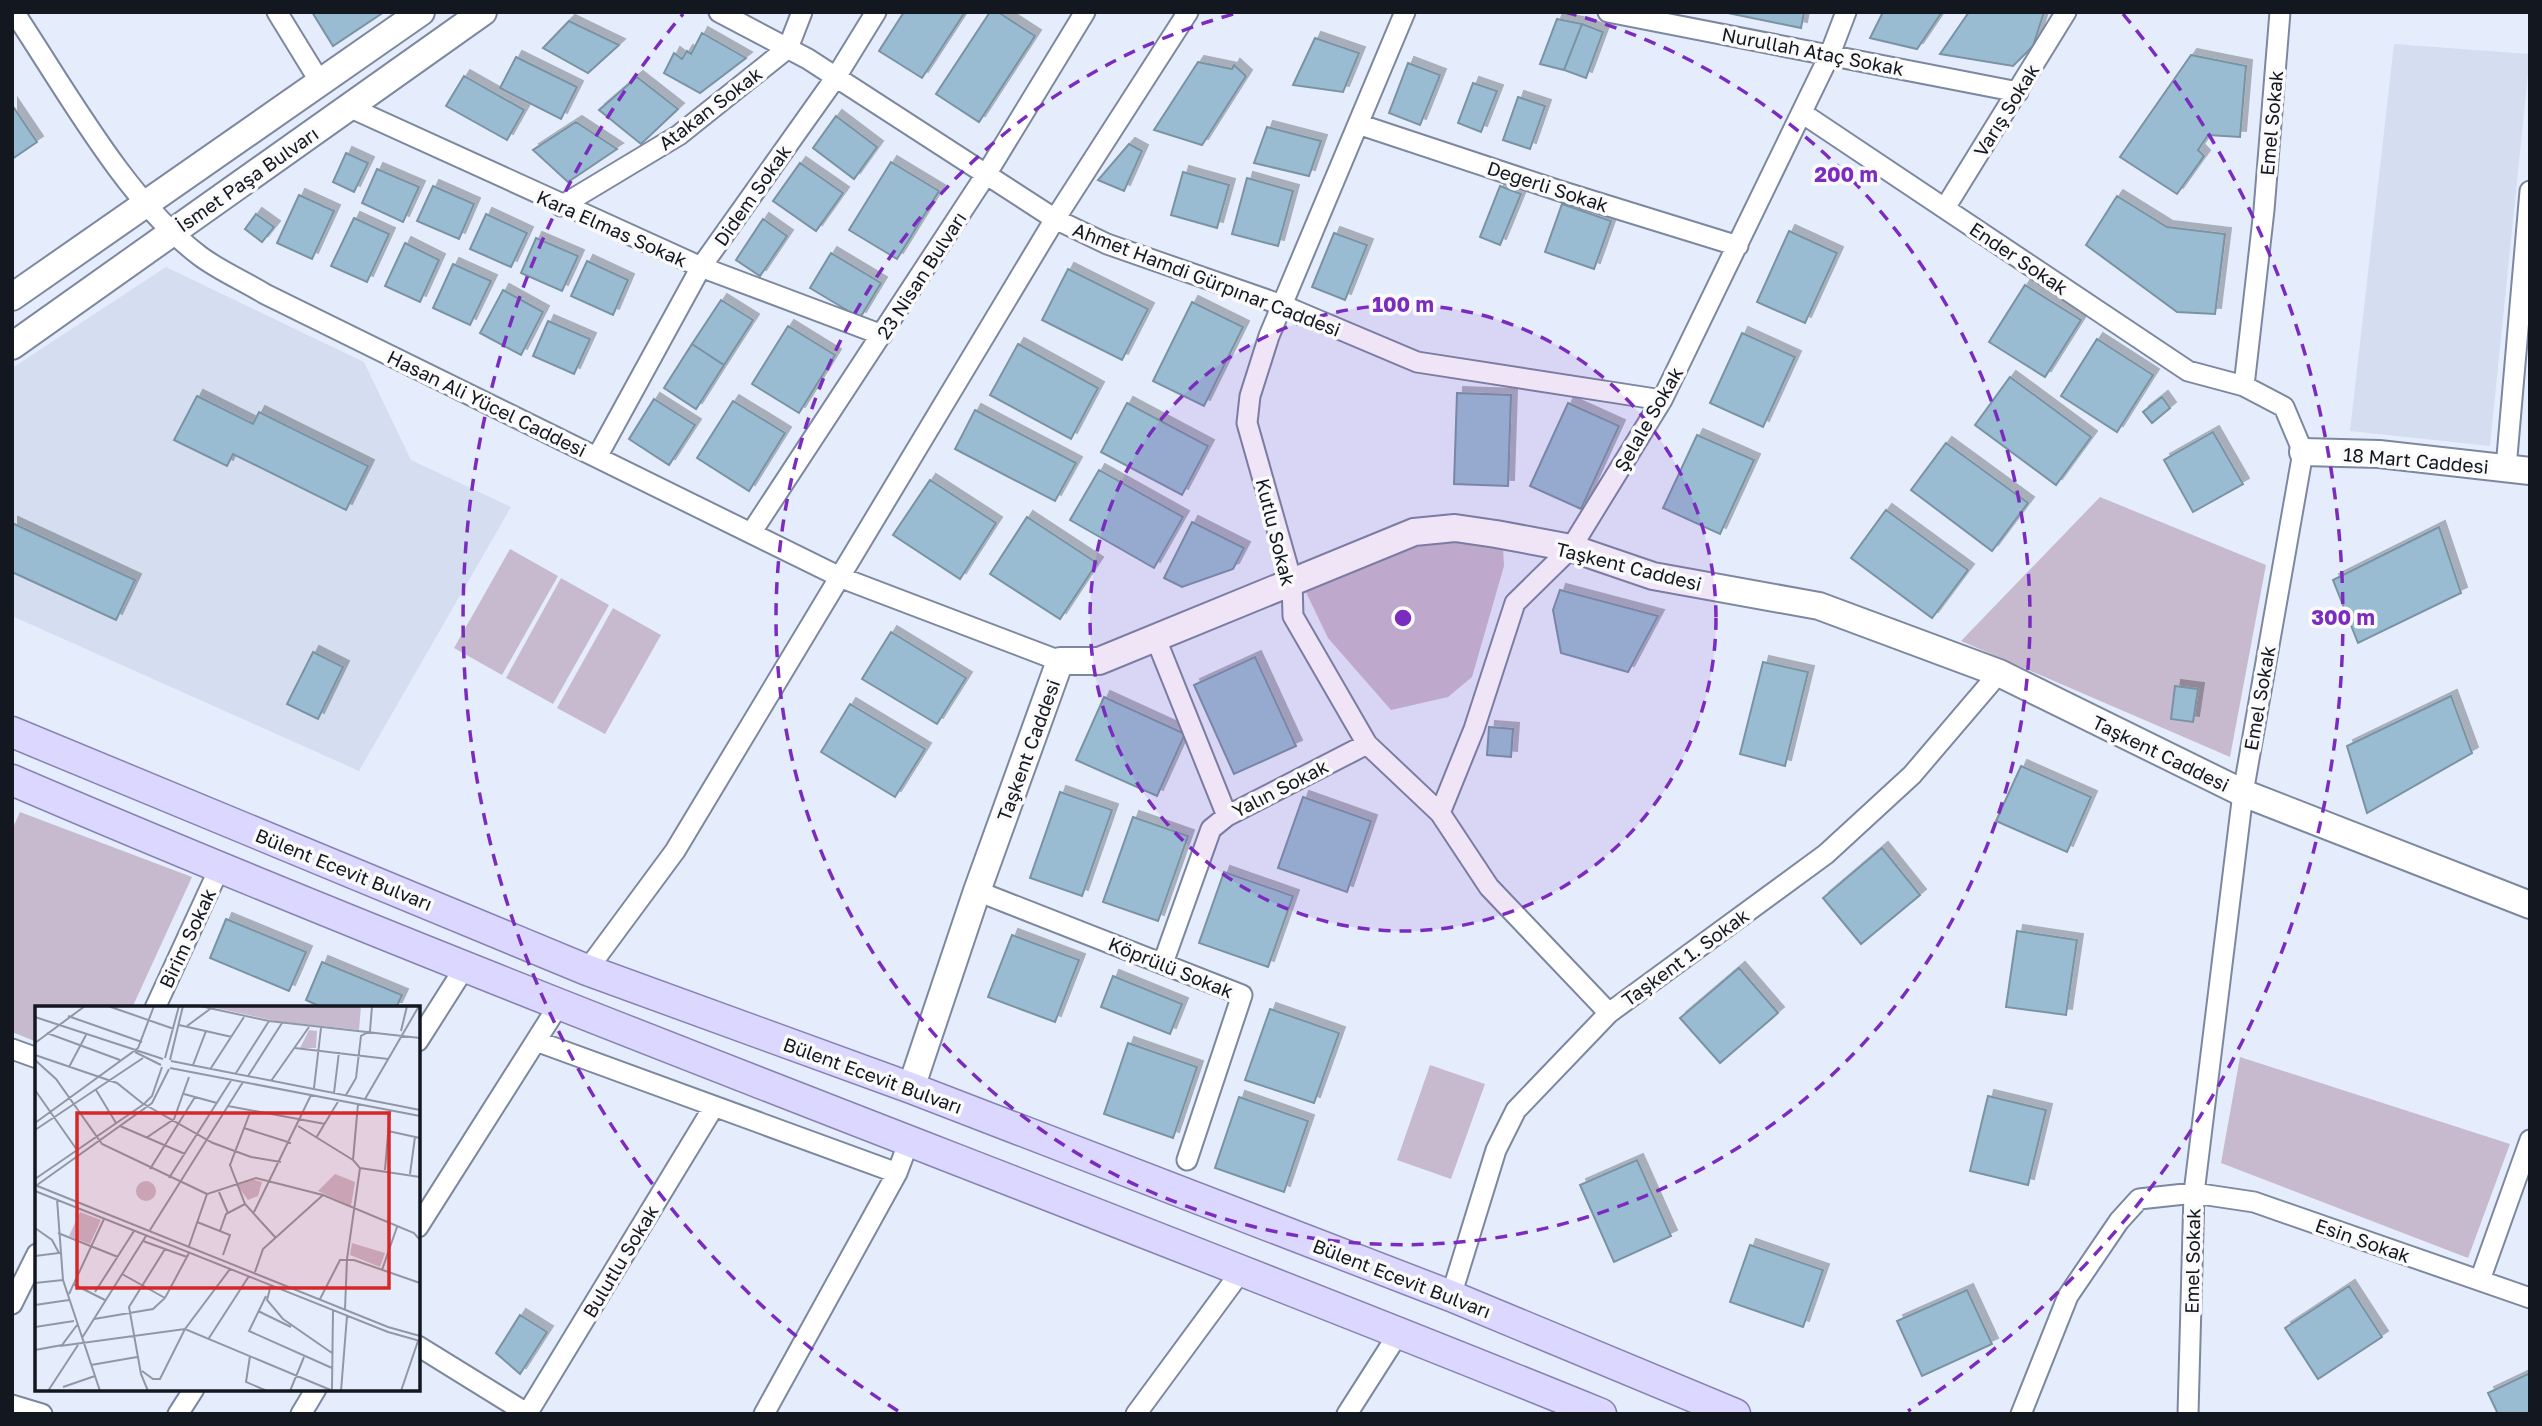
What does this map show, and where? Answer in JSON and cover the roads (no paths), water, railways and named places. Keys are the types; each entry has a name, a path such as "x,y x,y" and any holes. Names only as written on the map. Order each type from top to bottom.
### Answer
{"main road":[{"name":"Bülent Ecevit Bulvarı","path":"12,732 587,970 911,1088 1451,1296 1735,1414"},
{"path":"12,780 219,869 558,1006 1400,1331 1586,1411"}],"street":[{"name":"Hasan Ali Yücel Caddesi","path":"14,12 123,174 173,231 201,256 265,294 842,578 1060,661"},
{"path":"276,12 320,82"},
{"name":"İsmet Paşa Bulvarı","path":"12,297 421,12"},
{"name":"İsmet Paşa Bulvarı","path":"12,345 483,12"},
{"name":"Ahmet Hamdi Gürpınar Caddesi","path":"719,12 836,77 1055,219 1107,244 1282,305 1417,362 1662,400"},
{"path":"788,48 802,12"},
{"name":"Didem Sokak","path":"597,457 701,267 836,77 876,12"},
{"name":"23 Nisan Bulvarı","path":"751,533 987,173 1085,12"},
{"path":"587,970 676,850 842,578 1055,219 1188,12"},
{"name":"Kutlu Sokak","path":"1405,12 1282,305 1250,396 1247,423 1292,582 1293,616 1367,744 1440,813 1489,887 1609,1013"},
{"name":"Nurullah Ataç Sokak","path":"1608,12 2018,92"},
{"name":"Şelale Sokak","path":"1440,813 1474,729 1515,603 1571,548 1662,400 1830,54 1846,12"},
{"name":"Varış Sokak","path":"1945,208 2066,12"},
{"name":"Emel Sokak","path":"2244,386 2264,210 2280,12"},
{"name":"Atakan Sokak","path":"561,206 679,135 788,48"},
{"name":"Kara Elmas Sokak","path":"349,107 561,206 701,267 882,335"},
{"name":"Ender Sokak","path":"1802,113 2188,371 2244,386"},
{"name":"Değerli Sokak","path":"1358,124 1738,246"},
{"path":"2518,470 2530,191"},
{"path":"2244,386 2284,407 2303,452"},
{"name":"Emel Sokak","path":"2188,1414 2194,1193 2243,793 2303,452"},
{"name":"18 Mart Caddesi","path":"2303,452 2379,454 2518,470"},
{"name":"Taşkent Caddesi","path":"911,1088 977,891 1060,661 1099,661 1414,532 1455,528 1571,548 1653,576 1819,606 1999,673 2243,793 2530,905"},
{"path":"1156,639 1227,816"},
{"name":"Taşkent 1. Sokak","path":"1451,1296 1496,1150 1516,1110 1609,1013 1826,854 1912,775 1999,673"},
{"name":"Yalın Sokak","path":"1163,963 1211,829 1227,816 1367,744"},
{"name":"Birim Sokak","path":"156,1006 219,869"},
{"name":"Köprülü Sokak","path":"977,891 1242,995 1187,1160"},
{"path":"420,1038 465,967"},
{"path":"420,1224 558,1006"},
{"path":"536,1041 713,1108 897,1173"},
{"path":"12,1049 35,1057"},
{"name":"Bulutlu Sokak","path":"528,1414 713,1108"},
{"path":"2480,1280 2530,1140"},
{"path":"764,1414 897,1173 909,1141"},
{"name":"Esin Sokak","path":"2021,1414 2068,1296 2119,1222 2139,1199 2194,1193 2254,1202 2530,1298"},
{"path":"12,1304 35,1258"},
{"path":"1136,1414 1241,1270"},
{"path":"1347,1414 1400,1331"},
{"path":"420,1347 528,1414"},
{"path":"178,1414 193,1391"},
{"path":"301,1414 315,1391"},
{"path":"12,1405 42,1414"}]}
